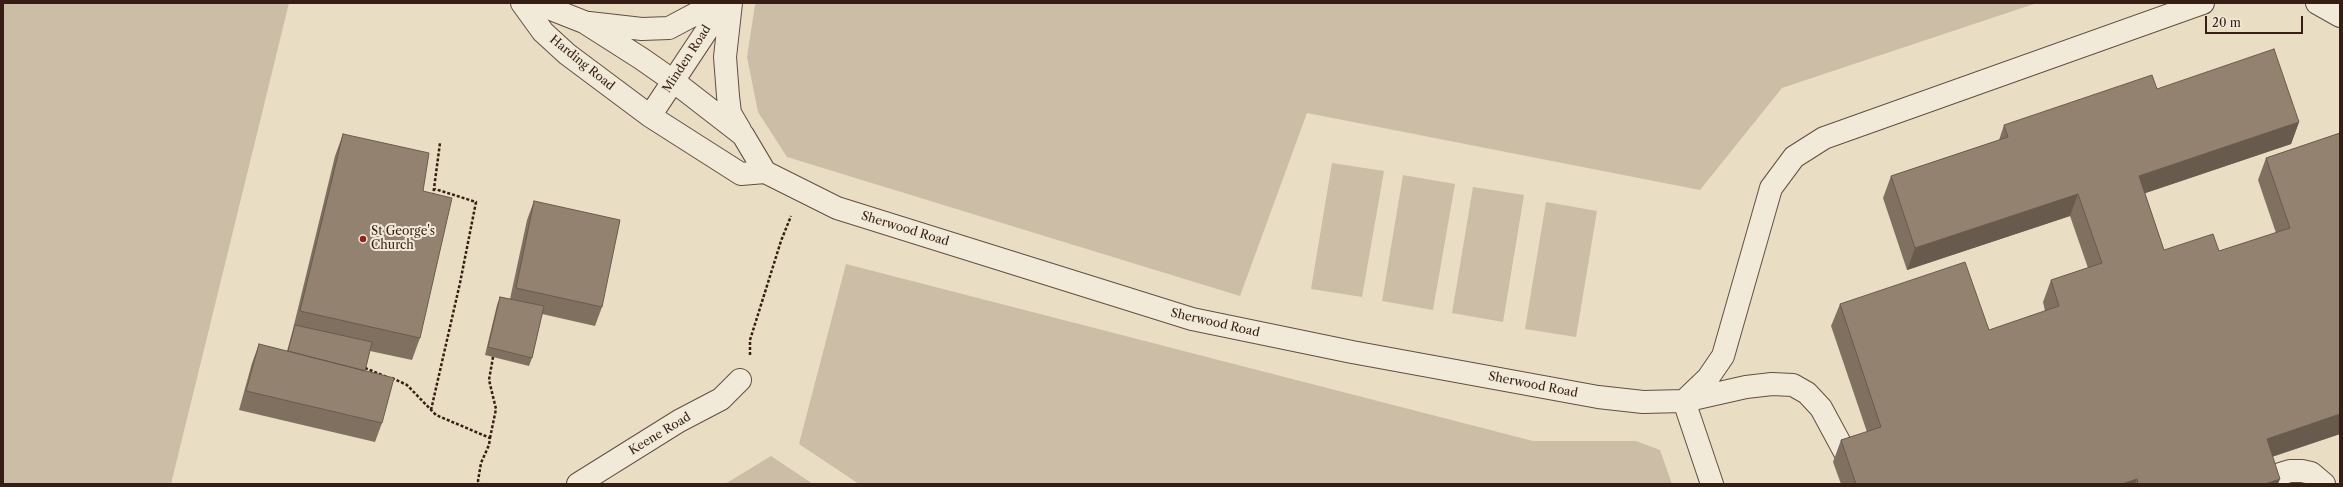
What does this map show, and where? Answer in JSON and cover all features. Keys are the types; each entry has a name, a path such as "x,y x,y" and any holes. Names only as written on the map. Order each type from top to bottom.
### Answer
{"street":[{"name":"Harding Road","path":"522,3 543,32 567,54 650,116"},
{"path":"536,3 584,22 672,80 743,135 765,172 741,174 650,116"},
{"name":"Minden Road","path":"584,22 642,29 669,28 716,3"},
{"name":"Minden Road","path":"650,116 672,80 725,3"},
{"name":"Minden Road","path":"731,3 725,57 728,96 730,113 743,135"},
{"path":"1712,484 1684,401 1708,378 1723,356 1771,188 1794,157 1824,138 2203,3"},
{"path":"2317,3 2340,16"},
{"name":"Sherwood Road","path":"765,172 837,208 1192,320 1352,352 1598,397 1643,402 1684,401 1759,386 1793,384 1808,393 1821,408 1848,458"},
{"name":"Keene Road","path":"578,484 679,421 721,399 740,380"},
{"path":"2264,479 2290,472 2302,471 2311,474 2324,484"}],"path":[{"path":"432,203 440,143"},
{"path":"431,410 460,283 476,202 435,189"},
{"path":"480,484 478,482 481,463 489,445 496,409 489,380 493,357"},
{"path":"365,368 407,385 436,415 464,429 490,438"}],"shaded area":[{"path":"3,3 289,3 171,484 3,484"},
{"path":"758,3 2037,3 1782,88 1700,190 1307,113 1240,296 787,157 758,112 747,57 755,5"},
{"path":"1332,163 1384,171 1362,297 1311,289"},
{"path":"1403,175 1455,184 1433,310 1382,301"},
{"path":"1473,187 1524,195 1503,322 1452,313"},
{"path":"1546,202 1597,211 1576,337 1525,329"},
{"path":"846,264 1533,441 1636,441 1660,450 1672,484 859,484 799,444"},
{"path":"771,456 813,484 725,484"}],"building":[{"path":"2274,49 2299,122 2139,176 2164,250 2213,234 2219,251 2290,228 2266,158 2340,133 2340,414 2267,439 2280,479 2265,484 2138,484 2137,479 2122,484 1856,484 1841,440 1881,427 1840,304 1965,262 1989,330 2059,306 2051,280 2102,263 2078,194 1915,248 1891,176 2008,137 2004,125 2152,75 2157,89"},
{"path":"343,134 429,153 423,191 452,198 420,338 300,311"},
{"path":"534,201 620,220 602,307 516,288"},
{"path":"500,297 544,306 532,358 488,347"},
{"path":"295,325 372,342 365,371 288,351"},
{"path":"259,344 394,378 382,423 246,391"}],"place":[{"name":"St George's Church","path":"363,239"}]}
